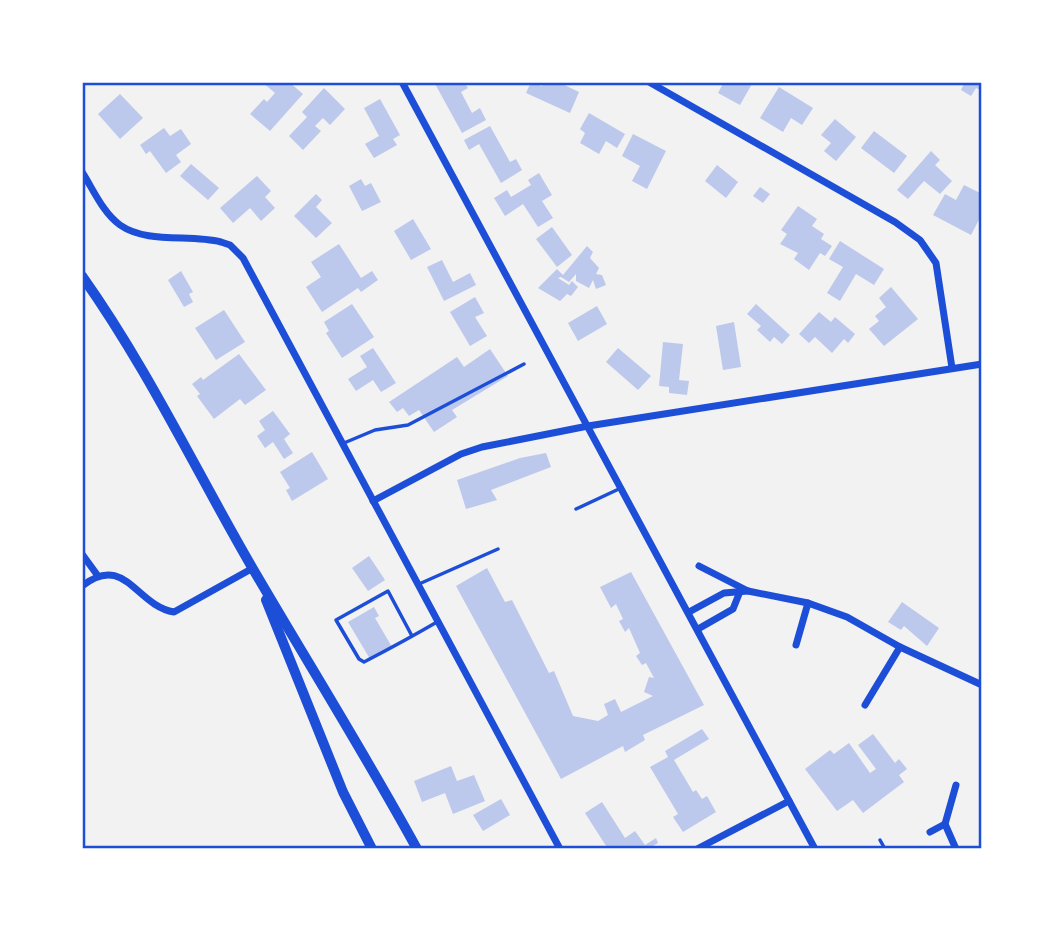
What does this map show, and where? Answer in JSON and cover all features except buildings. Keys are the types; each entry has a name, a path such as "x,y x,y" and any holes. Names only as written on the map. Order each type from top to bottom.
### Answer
{"main road":[{"path":"82,276 156,392 253,568 343,717 417,849"},
{"path":"253,568 343,792 372,849"}],"street":[{"path":"402,82 623,487 815,849"},
{"path":"649,82 660,85 895,222 920,240 936,263 952,368"},
{"path":"82,172 104,208 121,226 153,235 209,239 238,251 559,849"},
{"path":"373,501 482,447 588,426 982,363"},
{"path":"82,554 98,576"},
{"path":"699,566 748,591 808,603 846,617 900,647 982,685"},
{"path":"82,586 98,576 121,578 157,607 174,612 253,568"},
{"path":"689,612 724,593 739,594 748,591"},
{"path":"698,629 733,609 739,594"},
{"path":"796,645 808,603"},
{"path":"865,705 900,647"},
{"path":"956,785 945,824 956,849"},
{"path":"697,849 789,801"},
{"path":"930,832 945,824"}],"lane":[{"path":"342,444 375,430 408,425 524,364"},
{"path":"576,509 623,487"},
{"path":"417,584 498,549"},
{"path":"412,636 388,591 336,620 359,659 364,662 412,636 437,622"},
{"path":"880,840 885,849"}]}
